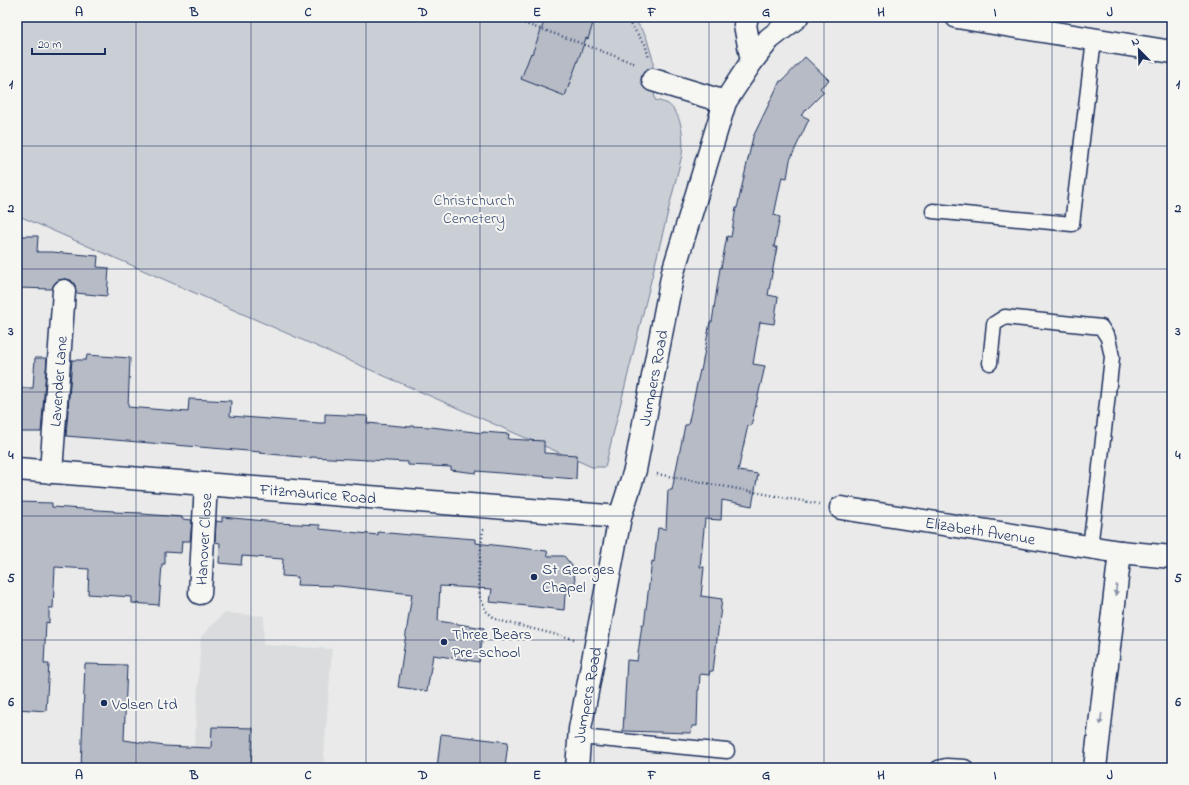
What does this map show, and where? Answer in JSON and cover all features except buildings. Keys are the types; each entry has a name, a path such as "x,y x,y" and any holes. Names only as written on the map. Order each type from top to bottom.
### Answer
{"street":[{"path":"748,17 746,25 752,61"},
{"name":"Jumpers Road","path":"578,768 580,729 620,517 635,470 673,272 725,102 752,61 769,39 797,17"},
{"path":"957,17 1172,52"},
{"path":"650,74 725,102"},
{"name":"Lavender Lane","path":"51,472 64,291"},
{"name":"Fitzmaurice Road","path":"17,469 620,517"},
{"name":"Hanover Close","path":"200,593 206,484"},
{"name":"Elizabeth Avenue","path":"841,508 1120,552 1172,557"},
{"path":"1095,768 1120,552"}],"lane":[{"path":"933,211 1072,224 1094,39"},
{"path":"990,363 994,324 1005,317 1101,327 1108,338 1112,357 1090,547"},
{"path":"580,737 727,750"},
{"path":"938,768 946,766 965,767"}],"path":[{"path":"505,17 567,38 650,74 649,58 645,44 630,24 628,17"},
{"path":"635,470 841,508"},
{"path":"485,507 478,575 480,597 486,611 497,620 596,644"}],"shaded area":[{"path":"224,613 264,616 263,645 332,649 323,768 193,768 201,637"}],"green space":[{"name":"Christchurch Cemetery","path":"17,17 633,17 646,36 653,60 655,100 668,104 677,114 680,121 683,149 605,467 592,467 17,215"}],"place":[{"name":"St Georges Chapel","path":"534,577"},
{"name":"Three Bears Pre-school","path":"444,642"},
{"name":"Volsen Ltd","path":"104,703"}]}
